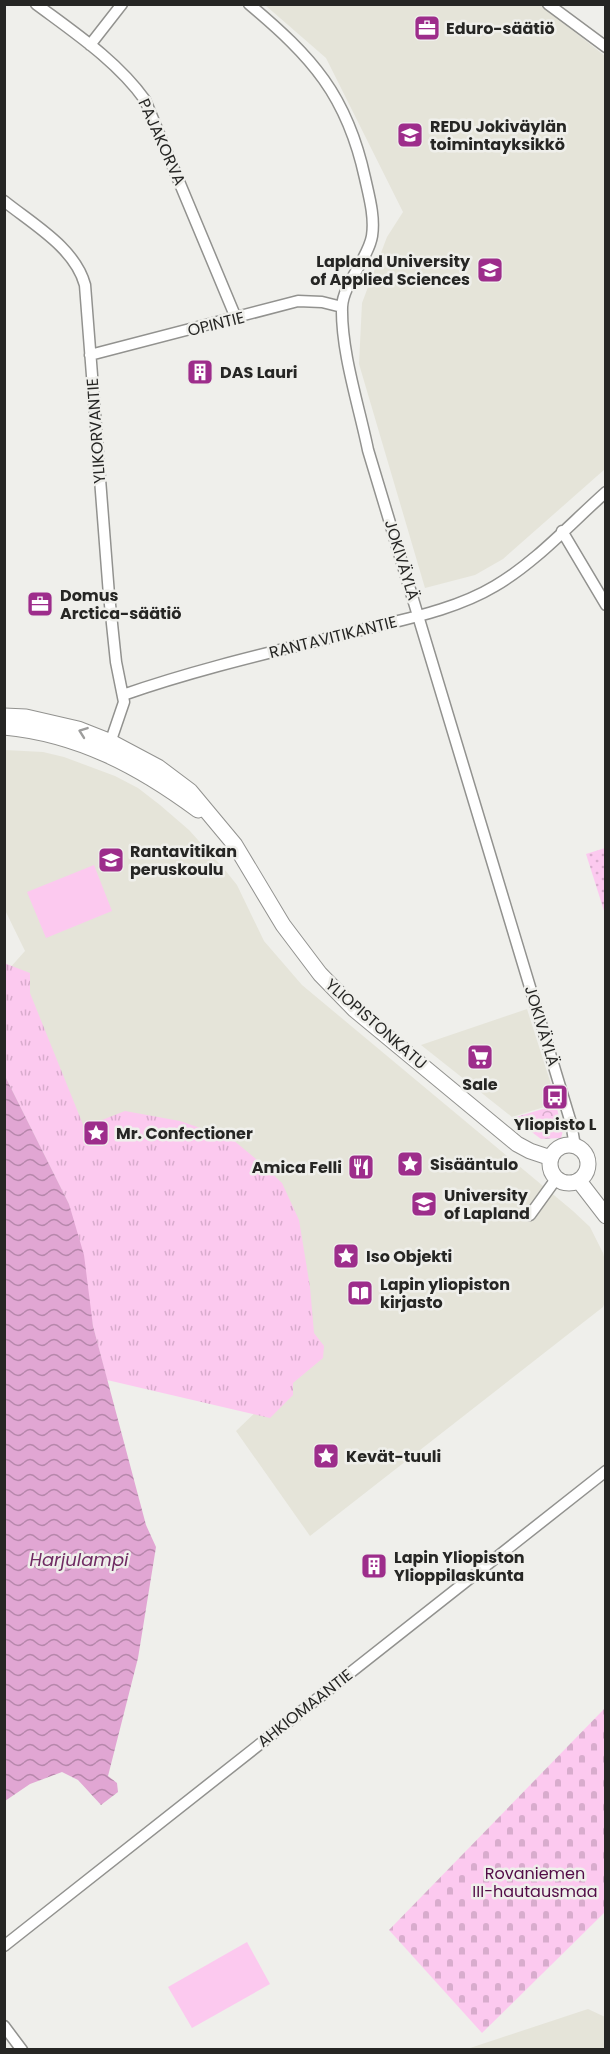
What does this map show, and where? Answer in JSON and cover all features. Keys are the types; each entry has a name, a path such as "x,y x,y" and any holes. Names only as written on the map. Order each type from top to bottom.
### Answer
{"street":[{"name":"PAJAKORVA","path":"36,4 90,45 136,87 145,100 236,318"},
{"path":"90,45 122,4"},
{"path":"249,4 294,42 315,64 343,109 356,146 369,196 373,226 371,239 342,307"},
{"path":"549,4 606,47"},
{"name":"YLIKORVANTIE","path":"4,201 59,246 77,264 87,296 112,630 123,695"},
{"name":"OPINTIE","path":"90,355 307,300 342,307"},
{"name":"JOKIVÄYLÄ","path":"342,307 348,356 368,450 572,1123 575,1146"},
{"name":"RANTAVITIKANTIE","path":"123,695 188,674 418,615 462,601 494,586 606,492"},
{"path":"562,531 606,605"},
{"path":"108,747 122,712 123,695"},
{"name":"YLIOPISTONKATU","path":"4,716 26,717 78,729 151,776 215,823 246,862 302,952 337,992 517,1144 551,1158"},
{"name":"YLIOPISTONKATU","path":"4,727 108,747"},
{"path":"564,1146 575,1146 585,1154 588,1165 579,1181 567,1184 556,1179 550,1169 551,1158 564,1146"},
{"path":"530,1215 556,1179"},
{"path":"579,1181 606,1216"},
{"name":"AHKIOMAANTIE","path":"4,1946 606,1471"},
{"path":"4,2026 22,2049"}],"shaded area":[{"name":"Lapland University of Applied Sciences","path":"265,5 541,5 605,56 605,469 503,559 475,575 425,588 359,364 362,303 387,237 403,212 326,58"},
{"name":"University of Lapland","path":"5,750 43,752 64,757 115,776 138,788 160,805 189,830 237,885 264,941 302,985 573,1211 590,1227 603,1253 605,1302 603,1307 310,1536 236,1431 312,1358 81,1136 8,970 25,951 5,910"},
{"path":"527,1009 557,1103 512,1117 421,1045"},
{"path":"588,2009 605,2017 605,2049 467,2049"}],"green space":[{"path":"606,848 605,914 586,854"},
{"path":"94,865 112,911 46,938 27,892"},
{"path":"4,963 30,973 30,993 84,1127 125,1111 180,1121 232,1139 282,1183 299,1220 310,1287 314,1333 324,1346 323,1358 293,1383 293,1395 270,1418 107,1380 93,1326 69,1204 5,1076"},
{"path":"556,1105 563,1131 561,1138 541,1139 513,1118"},
{"name":"Rovaniemen III-hautausmaa","path":"605,1708 605,1912 482,2033 389,1930"},
{"path":"247,1942 270,1984 192,2028 168,1987"}],"water":[{"name":"Harjulampi","path":"5,1076 69,1204 84,1255 93,1326 146,1525 156,1547 138,1658 108,1776 117,1783 118,1792 101,1805 78,1780 62,1772 30,1784 5,1801"}],"place":[{"name":"Eduro-säätiö","path":"427,28"},
{"name":"REDU Jokiväylän toimintayksikkö","path":"410,135"},
{"name":"Lapland University of Applied Sciences","path":"490,270"},
{"name":"DAS Lauri","path":"200,372"},
{"name":"Domus Arctica-säätiö","path":"40,604"},
{"name":"Rantavitikan peruskoulu","path":"111,860"},
{"name":"Sale","path":"480,1057"},
{"name":"Yliopisto L","path":"555,1097"},
{"name":"Mr. Confectioner","path":"96,1133"},
{"name":"Sisääntulo","path":"410,1164"},
{"name":"Amica Felli","path":"361,1167"},
{"name":"University of Lapland","path":"424,1204"},
{"name":"Iso Objekti","path":"346,1256"},
{"name":"Lapin yliopiston kirjasto","path":"360,1293"},
{"name":"Kevät-tuuli","path":"326,1456"},
{"name":"Lapin Yliopiston Ylioppilaskunta","path":"374,1566"}]}
